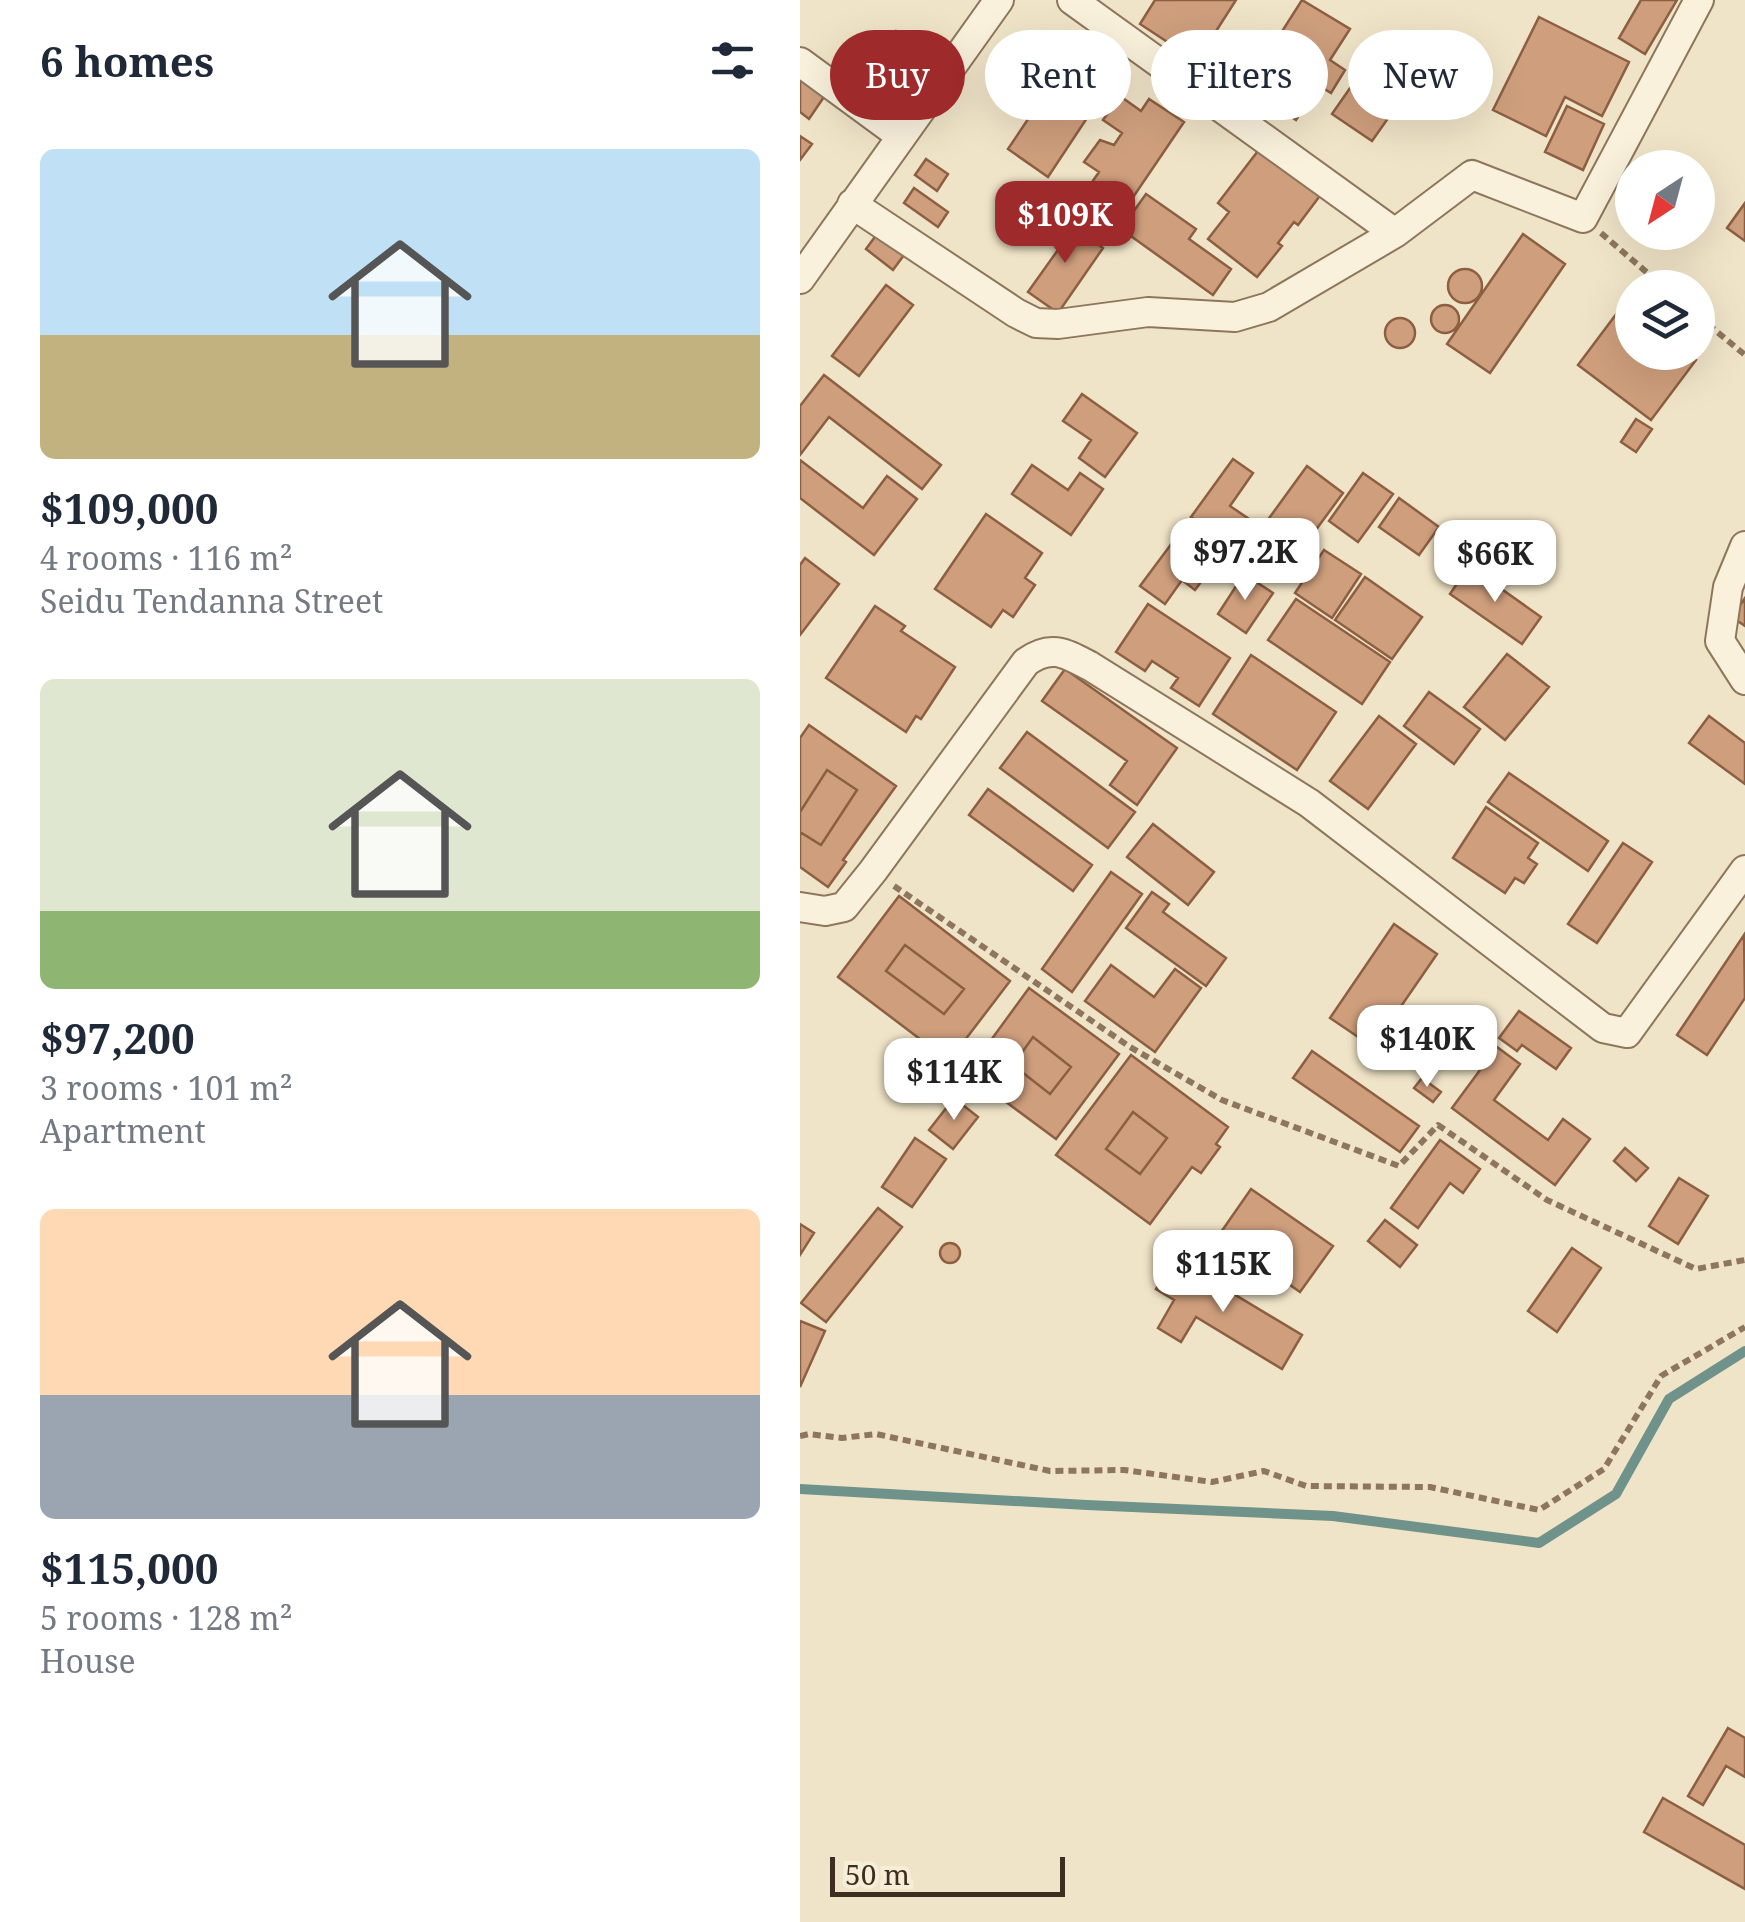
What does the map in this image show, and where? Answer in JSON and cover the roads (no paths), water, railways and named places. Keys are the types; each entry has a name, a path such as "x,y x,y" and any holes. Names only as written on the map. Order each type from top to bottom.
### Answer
{"street":[{"path":"804,264 999,0"},
{"path":"1072,0 1396,233"},
{"path":"852,204 1036,323 1058,324 1148,312 1236,317 1268,307 1396,233 1472,174 1583,218 1699,0"},
{"path":"800,62 901,136"},
{"path":"1745,546 1728,587 1720,641 1745,680"},
{"path":"800,907 844,907 1026,662 1052,650 1090,666 1310,803 1603,1028 1628,1033 1745,870"}],"waterway":[{"path":"800,1489 1333,1516 1539,1543 1616,1494 1669,1399 1745,1351"}]}
